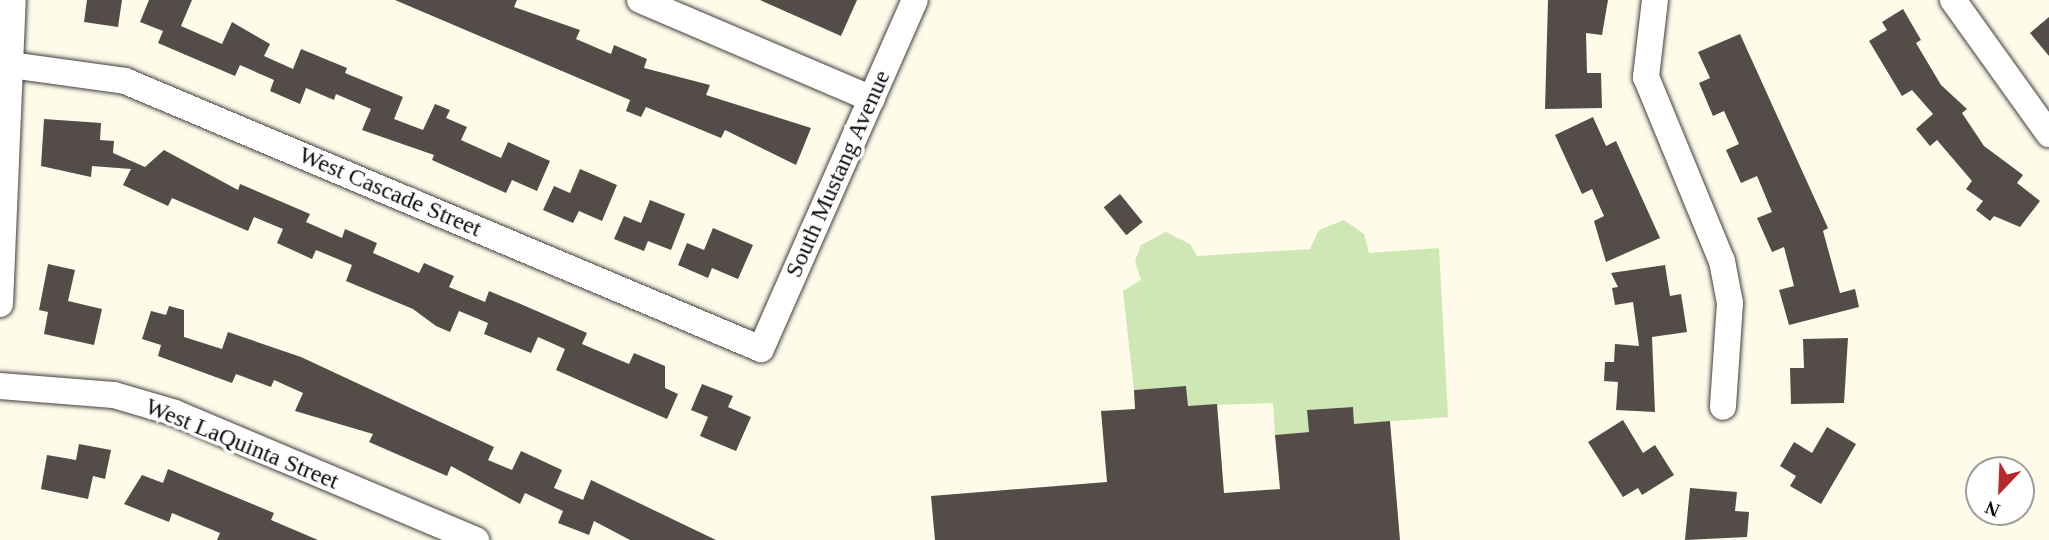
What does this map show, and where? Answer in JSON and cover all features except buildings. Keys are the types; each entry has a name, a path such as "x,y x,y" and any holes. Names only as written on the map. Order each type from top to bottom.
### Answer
{"street":[{"path":"0,304 13,0"},
{"path":"640,0 872,99"},
{"name":"South Mustang Avenue","path":"761,349 915,0"},
{"path":"1655,0 1646,77 1722,261 1730,303 1723,407"},
{"path":"1953,0 2049,134"},
{"name":"West Cascade Street","path":"10,65 125,81 761,349"},
{"name":"West LaQuinta Street","path":"0,386 114,395 175,414 475,540"}],"green space":[{"path":"1344,220 1364,234 1369,253 1439,248 1448,417 1354,424 1353,407 1307,410 1309,432 1275,435 1273,403 1188,406 1186,386 1134,390 1123,291 1141,280 1135,261 1141,245 1166,232 1190,244 1197,256 1310,249 1319,230"}]}
